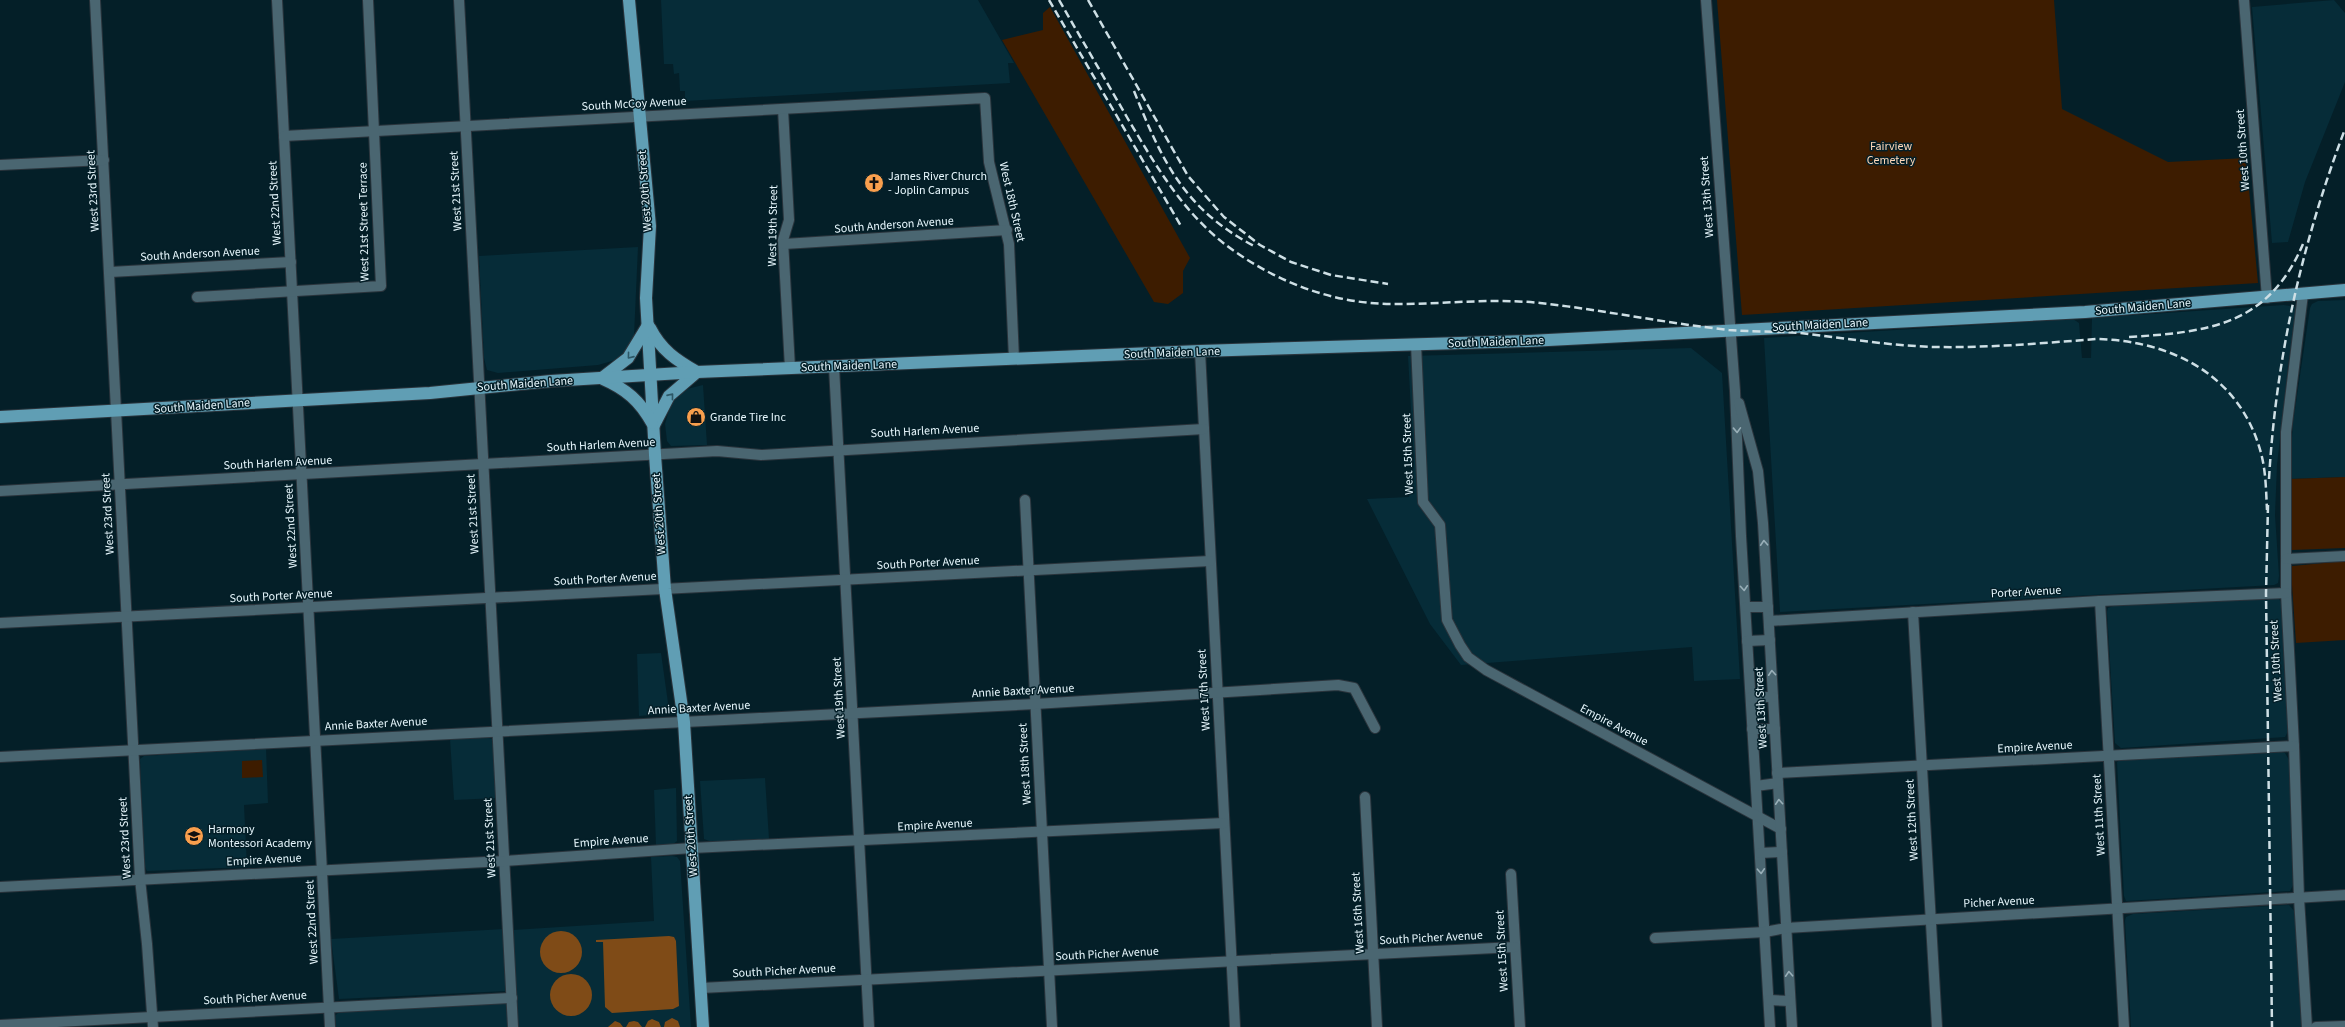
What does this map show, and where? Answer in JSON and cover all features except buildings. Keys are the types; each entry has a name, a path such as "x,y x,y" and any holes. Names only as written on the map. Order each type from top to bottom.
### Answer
{"main road":[{"name":"West 20th Street","path":"629,0 650,226 646,298 655,455 665,589 684,722 703,1027"},
{"name":"South Maiden Lane","path":"0,417 430,392 479,387 697,372 1200,351 1528,341 2085,312 2267,298 2345,290"},
{"path":"648,324 664,350 697,372 669,396 654,426 645,410 632,396 617,385 601,378 628,358 648,324"}],"street":[{"name":"West 23rd Street","path":"95,0 140,879 147,944 152,1027"},
{"name":"West 22nd Street","path":"277,0 330,1027"},
{"name":"West 21st Street Terrace","path":"197,297 381,286 368,0"},
{"name":"West 21st Street","path":"459,0 513,1027"},
{"name":"West 13th Street","path":"1706,0 1735,392 1752,729 1770,1027"},
{"name":"West 10th Street","path":"2244,0 2267,298"},
{"name":"South McCoy Avenue","path":"284,136 985,98"},
{"name":"West 18th Street","path":"985,98 989,162 1007,230 1014,359"},
{"name":"West 19th Street","path":"783,109 788,220 784,244 790,368"},
{"path":"0,164 104,160"},
{"name":"South Anderson Avenue","path":"784,244 1007,230"},
{"name":"South Anderson Avenue","path":"110,272 291,262"},
{"name":"West 10th Street","path":"2303,294 2286,432 2286,593 2294,746 2299,898 2307,1027"},
{"name":"West 15th Street","path":"1416,344 1423,502 1440,525 1447,620 1450,628"},
{"name":"West 17th Street","path":"1200,351 1235,1027"},
{"name":"West 19th Street","path":"834,367 869,1027"},
{"name":"West 13th Street","path":"1735,392 1758,471 1768,607 1792,1027"},
{"name":"South Harlem Avenue","path":"0,491 724,451 755,455 1204,429"},
{"name":"West 18th Street","path":"1025,500 1052,1027"},
{"path":"2286,559 2345,556"},
{"name":"South Porter Avenue","path":"0,623 1210,562"},
{"name":"Porter Avenue","path":"1768,621 2100,601 2286,593"},
{"name":"West 11th Street","path":"2100,601 2124,1027"},
{"path":"1746,607 1768,607"},
{"name":"West 12th Street","path":"1913,612 1937,1027"},
{"name":"Empire Avenue","path":"1450,628 1468,657 1486,670 1758,818 1781,829"},
{"path":"1748,641 1770,640"},
{"name":"Annie Baxter Avenue","path":"0,757 853,712 1035,704 1348,685 1354,688 1359,694 1375,728"},
{"path":"1751,697 1773,697"},
{"path":"1752,729 1775,729"},
{"name":"Empire Avenue","path":"1756,786 1778,778 1922,766 2294,746"},
{"name":"West 16th Street","path":"1365,797 1377,1027"},
{"name":"Empire Avenue","path":"0,887 505,861 692,848 859,842 1224,824"},
{"path":"1760,853 1782,852"},
{"name":"West 15th Street","path":"1511,874 1520,1027"},
{"name":"Picher Avenue","path":"1655,938 1764,932 1786,928 1930,919 2345,895"},
{"name":"South Picher Avenue","path":"701,988 1232,960 1515,947"},
{"name":"South Picher Avenue","path":"0,1025 512,998"},
{"path":"1769,1000 1790,1001"},
{"path":"2316,1027 2345,1026"}],"shaded area":[{"path":"661,0 978,0 1014,63 1008,63 1010,83 685,101 685,91 680,91 679,73 674,74 673,64 664,64"},
{"path":"2334,0 2345,13 2345,82 2305,182 2288,242 2272,243 2252,7"},
{"path":"638,247 634,336 629,348 619,359 598,365 498,373 487,370 484,358 479,256"},
{"path":"2345,300 2345,477 2289,479 2293,423 2310,308 2312,304 2318,301"},
{"path":"2284,305 2295,307 2296,316 2288,366 2277,465 2275,515 2279,576 2278,583 2274,585 1780,612 1764,338 2073,319 2079,323 2082,358 2091,358 2092,318"},
{"path":"1691,348 1722,373 1740,679 1694,681 1692,647 1461,665 1430,624 1367,499 1409,497 1414,464 1408,356"},
{"path":"703,385 707,445 671,446 667,441 665,424 671,403 677,395 687,389"},
{"path":"2278,598 2282,603 2288,731 2285,737 2121,748 2115,743 2107,612 2108,608 2116,605"},
{"path":"661,653 669,710 663,714 639,716 637,654"},
{"path":"450,739 493,739 497,798 454,800"},
{"name":"Harmony Montessori Academy","path":"266,748 268,803 244,805 247,867 147,871 145,867 140,759 144,756"},
{"path":"2285,753 2289,760 2293,885 2290,891 2126,901 2124,896 2117,762 2120,760"},
{"path":"765,778 769,839 712,842 704,839 700,781"},
{"path":"676,788 677,841 672,845 656,846 654,790"},
{"path":"651,857 677,857 680,861 691,1027 518,1027 513,930 654,921"},
{"path":"2289,905 2295,912 2302,1027 2131,1027 2126,917 2133,914"},
{"path":"504,929 506,991 339,999 331,939"},
{"path":"557,931 565,931 576,937 582,948 582,956 576,967 565,973 557,973 546,967 540,956 540,948 546,937"},
{"path":"674,937 676,941 679,1006 673,1009 612,1013 605,1007 603,942 596,942 596,940"},
{"path":"567,974 575,974 586,980 592,991 592,999 586,1010 575,1016 567,1016 556,1010 550,999 550,991 556,980"},
{"path":"505,1003 508,1006 509,1027 336,1027 335,1016 339,1012"},
{"path":"672,1018 678,1021 680,1027 664,1027 665,1022"},
{"path":"652,1019 659,1022 661,1027 645,1027 648,1021"},
{"path":"615,1021 620,1023 623,1027 608,1027"},
{"path":"629,1022 638,1022 642,1027 626,1027"}],"green space":[{"name":"Fairview Cemetery","path":"1717,0 2054,0 2062,109 2168,162 2246,158 2258,283 1742,315"},
{"path":"1050,7 1190,258 1183,271 1183,293 1168,304 1154,302 1002,40 1043,30 1043,13"},
{"path":"2345,477 2345,548 2292,550 2289,479"},
{"path":"2345,561 2345,640 2296,643 2291,571 2292,566"},
{"path":"262,760 263,777 242,778 242,761"}],"railway":[{"path":"1049,0 1181,226"},
{"path":"1059,0 1128,119 1163,176 1176,194 1205,227 1222,242 1240,255 1276,276 1315,292 1355,301 1376,303 1415,304 1504,301 1540,303 1729,330 1800,333 1868,342 1936,347 1976,347 2097,339 2125,341 2151,347 2176,355 2199,368 2220,383 2237,403 2251,426 2263,460 2267,510"},
{"path":"1088,0 1188,176 1224,217 1260,245 1291,262 1331,275 1388,284"},
{"path":"1134,91 1155,140 1178,181 1210,216 1230,232 1254,246"},
{"path":"2269,479 2278,389 2294,301 2316,215 2345,129"},
{"path":"2129,337 2185,332 2210,327 2232,319 2253,308 2272,292 2289,271 2303,244"},
{"path":"2268,505 2266,594 2272,1027"}],"place":[{"name":"James River Church - Joplin Campus","path":"874,183"},
{"name":"Grande Tire Inc","path":"696,417"},
{"name":"Harmony Montessori Academy","path":"194,836"}]}
